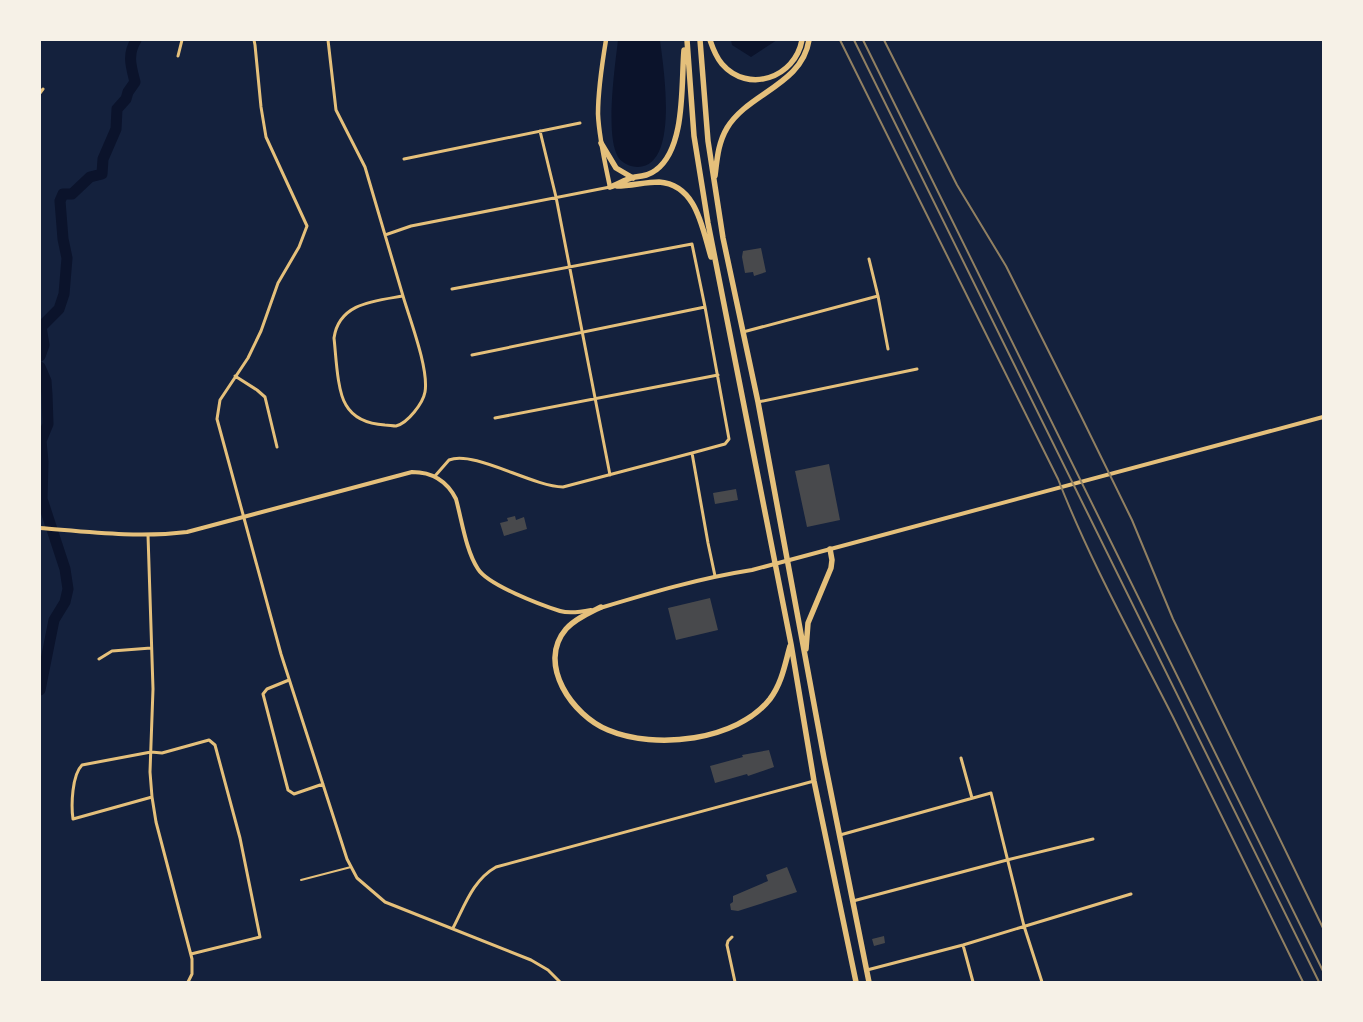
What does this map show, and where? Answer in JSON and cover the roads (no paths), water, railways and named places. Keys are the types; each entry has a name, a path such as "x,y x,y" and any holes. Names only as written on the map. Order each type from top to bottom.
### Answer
{"highway":[{"path":"610,187 644,176 658,169 672,148 681,112 686,40"},
{"path":"686,40 696,151 721,290 790,644 814,781 856,982"},
{"path":"700,40 705,119 714,186 742,332 758,402 786,560 869,982"},
{"path":"710,40 716,55 726,68 741,77 758,79 776,75 786,68 797,55 802,40"},
{"path":"714,186 718,150 728,126 739,114 796,69 805,54 809,40"},
{"path":"601,143 616,168 634,178"},
{"path":"610,187 661,182 684,192 697,210 721,290"},
{"path":"806,661 807,627 831,568 830,548"},
{"path":"602,607 576,621 565,630 556,650 557,669 560,682 567,695 585,716 607,730 631,737 655,740 695,738 724,730 744,720 762,708 773,694 781,678 790,644"}],"main road":[{"path":"606,40 598,101 601,143 610,187"}],"street":[{"path":"178,56 182,40"},
{"path":"254,40 266,137 306,226 299,247 278,283 248,358 220,400 217,419 250,535 280,654 347,859 357,878 385,902 531,960 548,970 560,982"},
{"path":"328,40 336,110 365,167 422,360 426,380 424,394 418,407 408,418 396,426 372,424 362,420 346,406 341,393 334,338 335,329 342,317 363,303 402,296"},
{"path":"40,93 43,89"},
{"path":"404,159 580,123"},
{"path":"540,131 556,197 610,475"},
{"path":"385,235 411,226 610,187"},
{"path":"435,476 449,460 461,457 504,470 531,481 554,487 564,487 724,444 729,439 692,244 452,289"},
{"path":"869,259 888,349"},
{"path":"742,332 878,296"},
{"path":"472,356 705,307"},
{"path":"758,402 917,369"},
{"path":"496,418 718,375"},
{"path":"235,376 265,397 278,447"},
{"path":"41,528 124,535 187,532 412,472 428,473 446,484 454,495 474,561 480,572 487,579 505,589 561,611 583,611 715,576 752,570 1323,418"},
{"path":"692,453 715,576"},
{"path":"148,535 153,689 152,797 156,822 191,954 192,974 188,982"},
{"path":"99,659 112,651 151,648"},
{"path":"289,680 267,689 263,694 288,790 294,794 323,784"},
{"path":"152,797 73,819 72,809 76,772 82,764 151,752 162,753 209,740 215,745 240,838 260,937 191,954"},
{"path":"961,758 972,798"},
{"path":"453,928 472,890 484,874 496,867 814,781"},
{"path":"840,835 991,794 1024,926 1042,982"},
{"path":"853,901 1093,839"},
{"path":"866,970 963,945 1131,894"},
{"path":"732,938 728,941 727,945 735,982"},
{"path":"963,945 973,982"}],"lane":[{"path":"301,880 351,867"}],"water":[{"path":"618,40 660,40 664,70 666,113 664,133 660,150 651,162 638,167 622,161 614,147 611,117"},
{"path":"731,40 777,40 751,57 732,45"}],"waterway":[{"path":"40,356 44,345 41,327 59,309 64,294 67,258 63,239 60,201 63,194 72,194 90,177 102,174 103,159 116,129 117,109 126,99 128,92 135,82 131,66 131,51 136,40"},
{"path":"40,367 46,381 48,424 41,441 43,462 42,499 65,569 68,589 65,602 54,620 40,690"}],"railway":[{"path":"840,40 1058,479 1098,570 1173,717 1303,982"},
{"path":"854,40 1319,982"},
{"path":"863,40 1323,971"},
{"path":"884,40 957,185 1006,266 1080,414 1132,520 1173,619 1323,928"}]}
